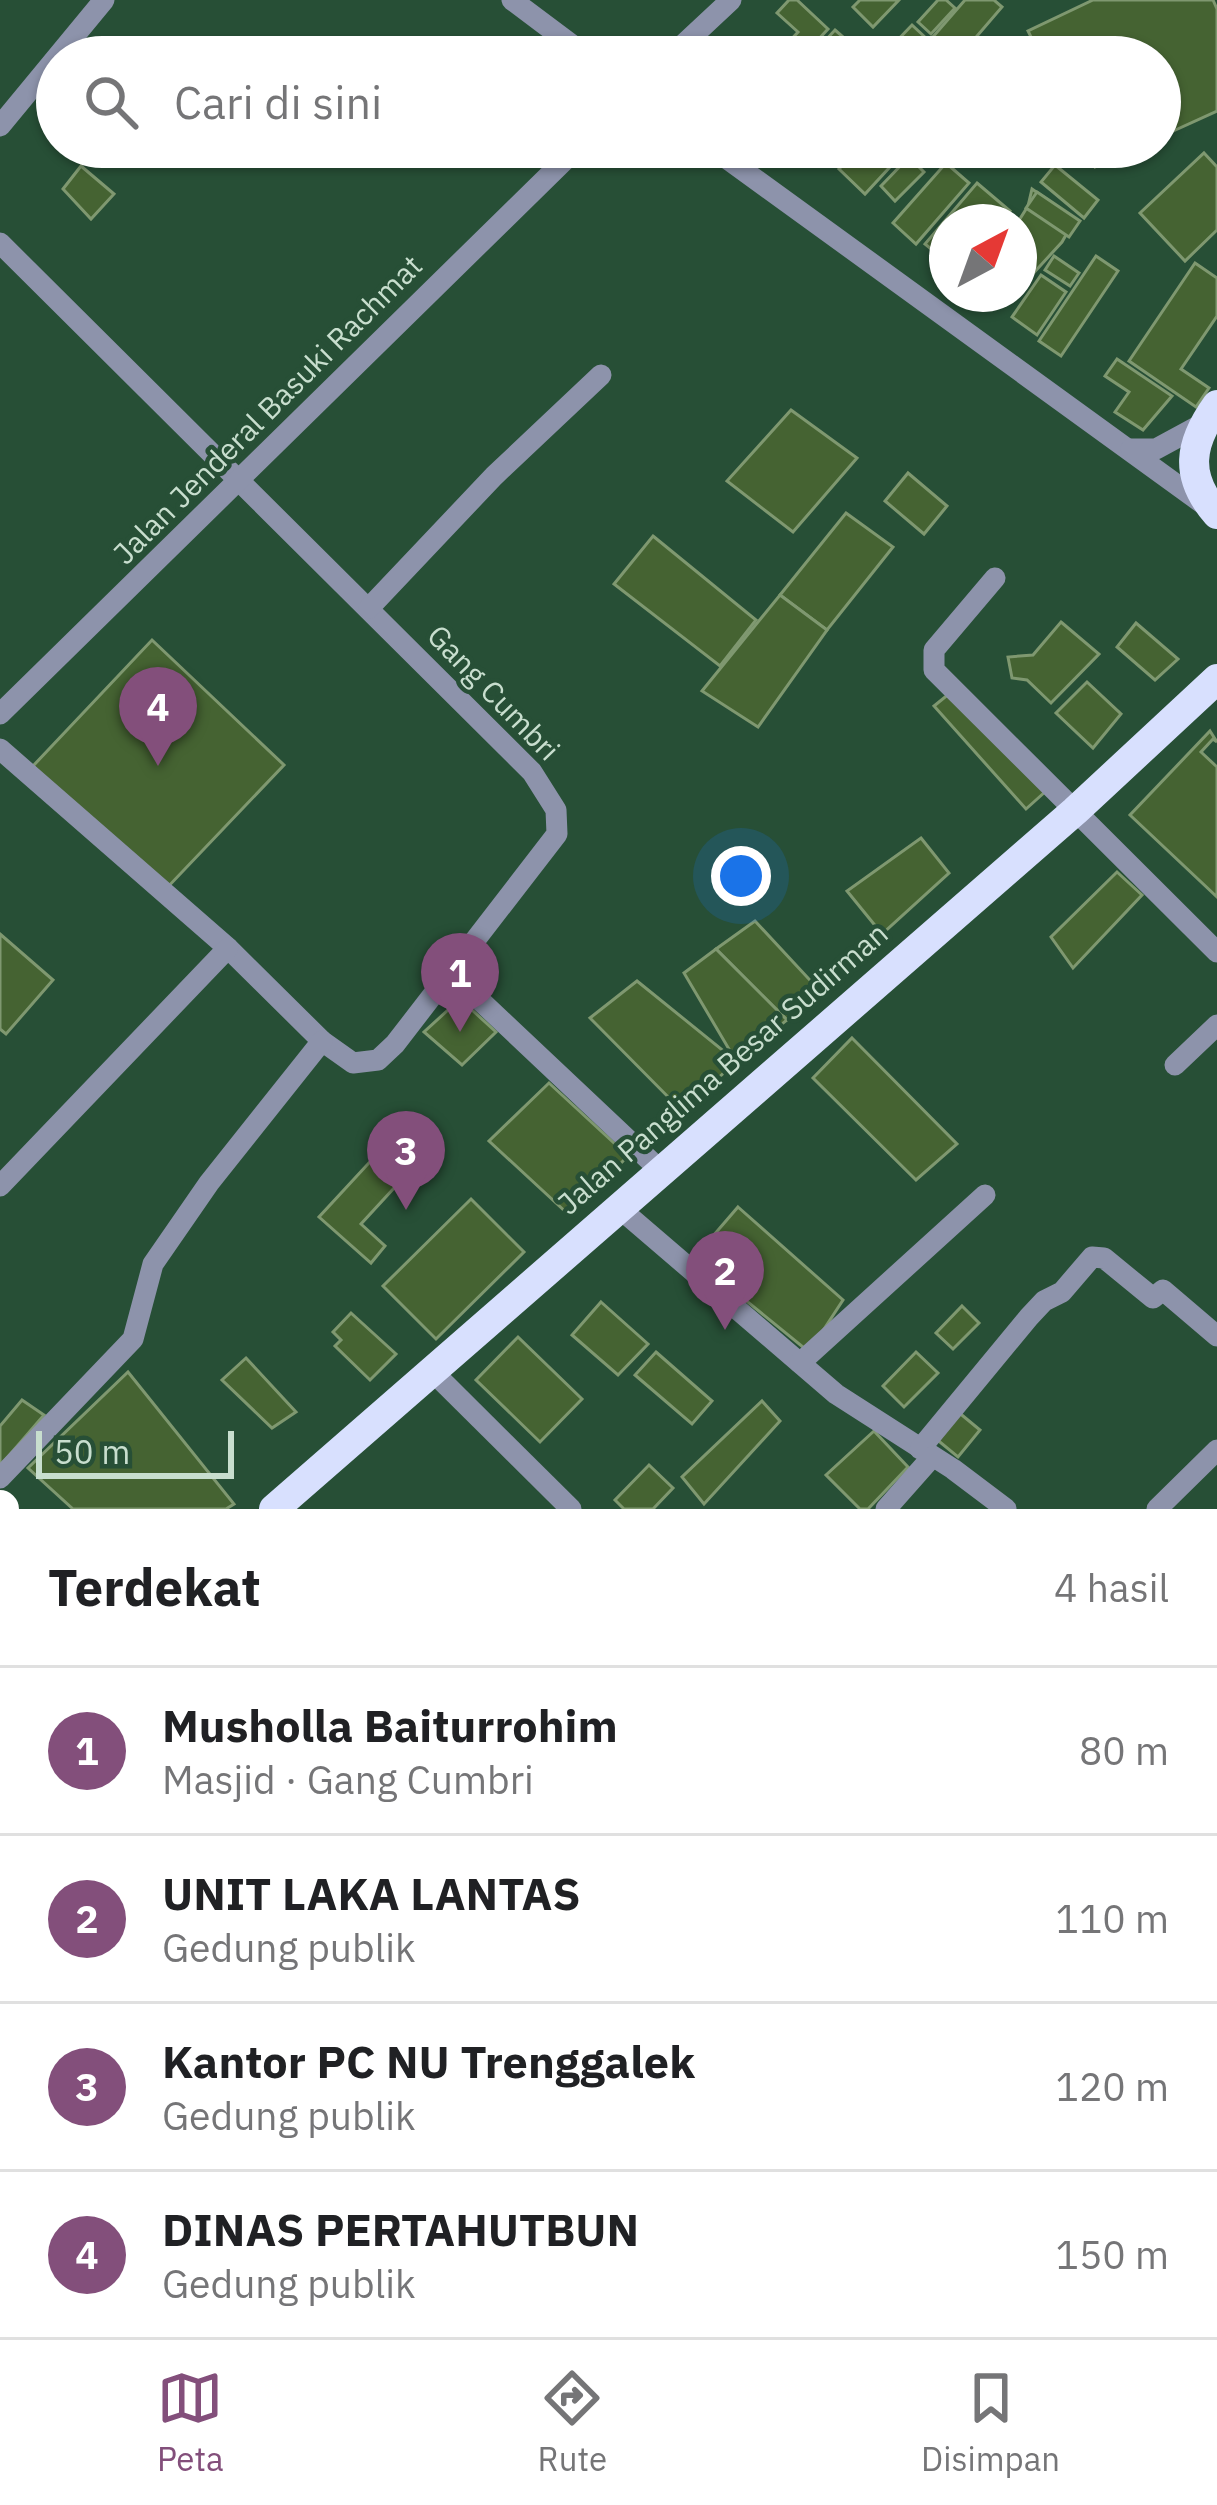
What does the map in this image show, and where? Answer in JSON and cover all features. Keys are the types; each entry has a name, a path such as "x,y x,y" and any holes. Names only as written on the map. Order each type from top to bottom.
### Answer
{"main road":[{"path":"1211,414 1195,447 1195,483 1215,512"},
{"name":"Jalan Panglima Besar Sudirman","path":"274,1509 1075,811 1217,679"}],"street":[{"path":"74,36 104,0"},
{"path":"512,0 560,36"},
{"path":"692,36 730,0"},
{"path":"0,126 36,82"},
{"name":"Jalan Jenderal Basuki Rachmat","path":"0,714 557,168"},
{"path":"740,168 1215,512"},
{"name":"Gang Cumbri","path":"0,243 532,772 549,797 559,821 553,842 451,973"},
{"path":"369,608 494,476 601,375"},
{"path":"1131,448 1156,448 1211,414"},
{"path":"995,578 934,650 934,670 1217,952"},
{"path":"0,748 229,948 322,1041 353,1063 378,1060 451,973 661,1171"},
{"path":"0,1186 229,948"},
{"path":"1175,1066 1217,1025"},
{"path":"0,1478 133,1339 153,1264 209,1184 322,1041"},
{"path":"800,1363 985,1195"},
{"path":"618,1208 870,1418 1006,1509"},
{"path":"886,1509 1029,1316 1062,1292 1092,1257 1114,1264 1153,1298 1163,1289 1217,1336"},
{"path":"431,1370 571,1509"},
{"path":"1156,1509 1217,1450"}],"building":[{"path":"789,0 797,0 828,29 822,36 794,36 798,32 777,13"},
{"path":"860,0 899,0 873,27 853,7"},
{"path":"938,0 955,8 931,34 918,22"},
{"path":"965,0 994,0 1002,7 977,36 934,36"},
{"path":"1093,0 1213,0 1217,9 1217,111 1181,127 1181,36 1030,36 1028,31"},
{"path":"912,25 924,36 902,36"},
{"path":"1204,153 1217,167 1217,230 1185,261 1140,213"},
{"path":"83,168 114,194 91,219 63,189"},
{"path":"840,168 889,168 865,194"},
{"path":"898,168 924,172 895,201 881,186"},
{"path":"942,168 952,168 969,183 951,204 929,204 929,229 916,244 893,223"},
{"path":"1053,168 1059,168 1098,200 1084,218 1041,182"},
{"path":"977,183 1002,204 959,204"},
{"path":"1032,189 1075,219 1037,269 1037,204 1028,204"},
{"path":"1037,192 1080,221 1069,237 1037,215 1037,204 1029,204"},
{"path":"1054,256 1079,273 1070,286 1045,270"},
{"path":"1096,256 1118,271 1061,356 1039,341"},
{"path":"1195,263 1217,278 1217,316 1181,369 1209,388 1196,407 1129,361"},
{"path":"1041,275 1066,292 1037,335 1012,317 1015,312 1037,312"},
{"path":"1117,359 1172,396 1143,430 1115,412 1129,392 1105,376"},
{"path":"791,410 857,458 793,532 727,481"},
{"path":"908,473 947,506 924,534 885,501"},
{"path":"846,513 893,547 827,630 780,595"},
{"path":"653,536 756,620 720,666 614,584"},
{"path":"780,595 827,630 758,727 702,691"},
{"path":"1061,622 1099,654 1051,703 1027,680 1012,678 1008,657 1033,655"},
{"path":"1136,623 1178,659 1155,680 1117,647"},
{"path":"152,640 284,765 164,891 33,766"},
{"path":"1087,682 1121,714 1093,748 1056,713"},
{"path":"950,693 1046,791 1026,809 934,706"},
{"path":"1210,731 1217,742 1213,739 1201,752 1217,767 1217,897 1130,815"},
{"path":"921,838 949,873 882,934 847,891"},
{"path":"1117,872 1142,895 1073,968 1051,937"},
{"path":"755,921 821,992 787,1020 716,949"},
{"path":"0,934 53,980 6,1034 0,1029"},
{"path":"716,949 787,1020 736,1061 684,973"},
{"path":"637,981 736,1061 683,1112 590,1018"},
{"path":"460,999 496,1032 462,1065 424,1032"},
{"path":"852,1038 957,1144 916,1180 813,1078"},
{"path":"549,1083 628,1156 569,1215 489,1141"},
{"path":"391,1139 417,1163 361,1224 385,1246 371,1263 319,1217"},
{"path":"471,1199 524,1252 436,1339 383,1286"},
{"path":"738,1207 843,1300 809,1352 694,1258"},
{"path":"601,1302 648,1344 618,1375 572,1335"},
{"path":"962,1306 979,1323 953,1349 936,1333"},
{"path":"351,1313 396,1354 370,1380 335,1346 341,1340 333,1332"},
{"path":"518,1337 582,1399 540,1442 476,1380"},
{"path":"656,1352 712,1401 692,1424 635,1375"},
{"path":"916,1352 938,1373 904,1407 883,1386"},
{"path":"246,1358 296,1412 272,1428 222,1380"},
{"path":"128,1372 234,1504 226,1509 73,1509 28,1468"},
{"path":"22,1400 44,1415 0,1466 0,1426"},
{"path":"762,1401 780,1421 704,1504 682,1477"},
{"path":"957,1411 980,1430 958,1457 935,1438"},
{"path":"874,1431 908,1467 868,1509 860,1509 826,1475"},
{"path":"649,1465 673,1488 653,1509 624,1509 615,1500"}],"place":[{"name":"DINAS PERTAHUTBUN","path":"158,766"},
{"name":"Musholla Baiturrohim","path":"460,1032"},
{"name":"Kantor PC NU Trenggalek","path":"406,1210"},
{"name":"UNIT LAKA LANTAS","path":"725,1330"}]}
